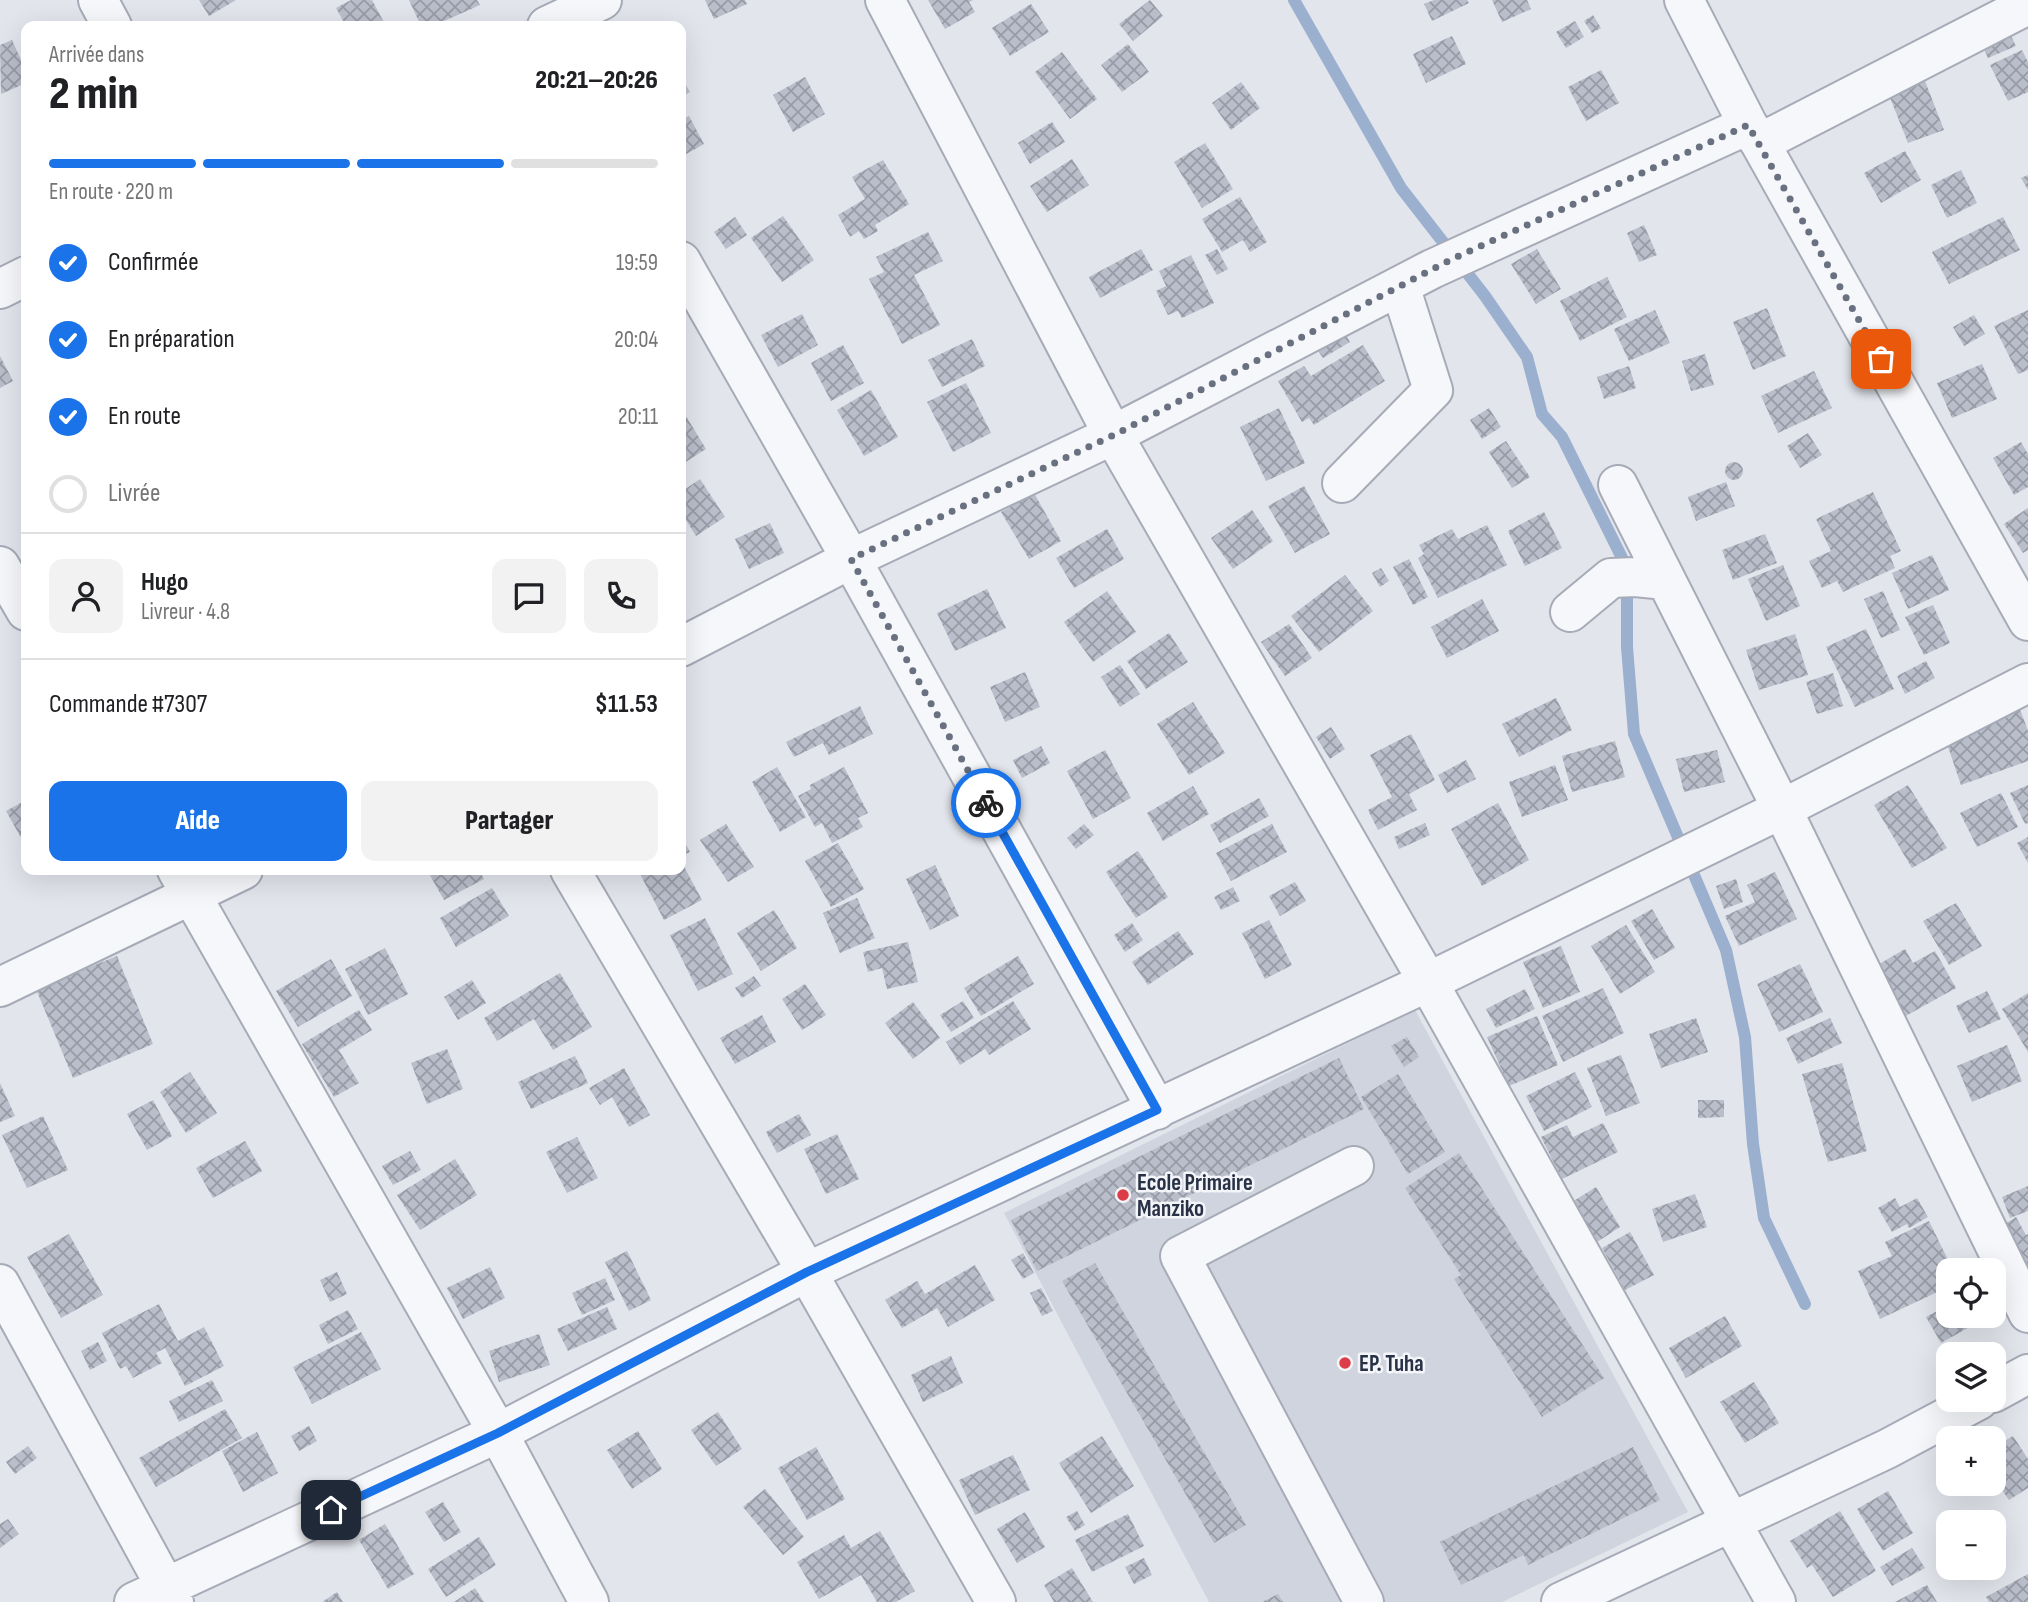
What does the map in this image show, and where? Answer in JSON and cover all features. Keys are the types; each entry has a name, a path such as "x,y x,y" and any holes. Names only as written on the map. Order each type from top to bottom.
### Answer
{"street":[{"path":"98,0 109,21"},
{"path":"532,0 543,21"},
{"path":"557,21 601,0"},
{"path":"885,0 1114,435 1428,982 1776,1602"},
{"path":"1684,0 1754,134 2028,621"},
{"path":"686,644 851,559 1114,435 1473,249 1754,134 2028,5"},
{"path":"686,270 851,559 1157,1110"},
{"path":"0,289 21,278"},
{"path":"1342,483 1433,390 1416,278"},
{"path":"1618,485 1637,579 1782,809 2028,1312"},
{"path":"0,566 21,602"},
{"path":"1570,612 1637,579"},
{"path":"0,1284 158,1597 498,1433 807,1272 1428,982 1782,809 2028,684"},
{"path":"0,987 185,883 221,875"},
{"path":"573,875 807,1272 996,1602"},
{"path":"185,883 498,1433 589,1602"},
{"path":"1354,1166 1180,1256 1364,1602"},
{"path":"2006,1385 2028,1374"},
{"path":"1561,1602 1887,1449 1956,1412"}],"shaded area":[{"name":"EP. Tuha","path":"1415,1010 1688,1512 1502,1602 1209,1602 1004,1213"}],"building":[{"path":"199,0 236,0 209,16"},
{"path":"351,0 372,0 383,21 343,21 336,8"},
{"path":"409,0 477,0 480,5 444,21 419,21"},
{"path":"705,0 745,0 747,4 714,19"},
{"path":"928,0 973,0 969,2 975,12 945,29"},
{"path":"1150,0 1163,16 1133,41 1119,24"},
{"path":"1434,0 1467,0 1469,3 1432,21 1424,4"},
{"path":"1492,0 1527,0 1531,9 1502,22"},
{"path":"1031,4 1049,32 1010,56 992,28"},
{"path":"1593,15 1601,28 1592,33 1584,21"},
{"path":"1575,21 1584,37 1566,48 1556,32"},
{"path":"2007,28 2016,46 1988,58 1980,40"},
{"path":"1452,36 1466,64 1426,83 1413,54"},
{"path":"12,40 21,60 21,85 1,94 0,45"},
{"path":"1128,44 1149,72 1122,92 1101,65"},
{"path":"2022,50 2028,62 2028,92 2008,101 1990,65"},
{"path":"1062,52 1097,99 1070,119 1035,72"},
{"path":"1601,70 1619,103 1586,121 1568,87"},
{"path":"805,77 825,114 793,132 773,95"},
{"path":"1925,81 1944,130 1908,143 1889,95"},
{"path":"1241,82 1260,108 1231,130 1212,103"},
{"path":"689,116 704,144 686,154 686,118"},
{"path":"1052,122 1065,142 1030,164 1018,143"},
{"path":"1205,143 1233,189 1202,208 1174,162"},
{"path":"1905,151 1921,180 1881,203 1864,173"},
{"path":"1072,159 1089,185 1047,212 1030,186"},
{"path":"883,160 909,204 875,225 878,231 864,239 859,231 850,237 838,215 865,199 852,177"},
{"path":"1961,170 1977,203 1947,218 1931,185"},
{"path":"2028,175 2028,190 2021,178"},
{"path":"1240,197 1267,242 1250,252 1243,240 1222,252 1202,219"},
{"path":"783,216 814,260 782,282 751,238"},
{"path":"735,217 747,235 726,249 714,232"},
{"path":"2003,217 2020,250 1949,284 1932,252"},
{"path":"1644,225 1657,255 1639,262 1627,233"},
{"path":"928,232 943,261 914,275 940,325 902,344 869,279 884,272 876,257"},
{"path":"1141,249 1153,270 1100,298 1089,277"},
{"path":"1217,249 1228,269 1217,275 1205,255"},
{"path":"1537,249 1561,289 1536,304 1511,264"},
{"path":"1191,255 1214,303 1182,318 1178,311 1168,315 1156,291 1166,286 1159,271"},
{"path":"1607,277 1627,317 1580,341 1560,301"},
{"path":"1767,308 1786,356 1753,370 1733,322"},
{"path":"1655,310 1670,343 1629,361 1614,329"},
{"path":"2028,310 2028,370 2018,374 1994,326"},
{"path":"802,314 818,345 778,367 761,335"},
{"path":"1974,315 1985,334 1964,346 1953,327"},
{"path":"1341,327 1350,342 1323,358 1313,343"},
{"path":"972,339 985,366 942,387 928,360"},
{"path":"843,345 864,383 831,401 811,363"},
{"path":"1363,345 1385,381 1314,425 1309,418 1302,422 1278,381 1304,366 1311,376"},
{"path":"1705,354 1714,385 1691,391 1682,361"},
{"path":"0,356 13,381 0,388"},
{"path":"1982,364 1997,399 1952,418 1937,383"},
{"path":"1629,366 1636,388 1604,399 1597,377"},
{"path":"1814,371 1832,408 1778,433 1761,396"},
{"path":"966,383 991,433 953,452 927,402"},
{"path":"871,390 898,437 864,456 837,410"},
{"path":"1279,408 1305,463 1266,481 1240,427"},
{"path":"1489,408 1501,427 1482,439 1470,420"},
{"path":"686,416 706,449 686,462"},
{"path":"1808,433 1822,455 1800,468 1787,446"},
{"path":"1506,441 1530,477 1512,488 1489,452"},
{"path":"2021,442 2028,454 2028,487 2014,495 1993,458"},
{"path":"1734,462 1740,465 1743,471 1740,477 1734,480 1728,477 1725,471 1728,465"},
{"path":"700,479 725,517 696,536 686,520 686,489"},
{"path":"1726,482 1735,506 1696,521 1688,497"},
{"path":"1304,486 1330,534 1295,553 1268,506"},
{"path":"1873,492 1901,551 1890,556 1895,568 1843,592 1837,581 1822,588 1809,561 1831,551 1816,519"},
{"path":"1034,493 1061,541 1029,559 1001,512"},
{"path":"2028,508 2028,550 2023,553 2004,524"},
{"path":"1252,510 1273,541 1233,569 1211,538"},
{"path":"1544,512 1562,548 1525,566 1508,531"},
{"path":"770,523 784,553 749,569 735,539"},
{"path":"1487,525 1507,565 1438,598 1418,558 1424,554 1419,545 1452,529 1458,539"},
{"path":"1107,529 1124,559 1074,588 1056,558"},
{"path":"1765,534 1777,563 1733,580 1722,550"},
{"path":"1932,555 1949,590 1908,609 1892,573"},
{"path":"1409,559 1428,597 1413,605 1393,567"},
{"path":"1783,565 1800,606 1766,621 1748,579"},
{"path":"1381,568 1389,581 1380,587 1372,573"},
{"path":"1345,575 1373,611 1319,652 1291,616"},
{"path":"987,589 1006,628 955,651 937,613"},
{"path":"1107,591 1136,632 1093,662 1064,622"},
{"path":"1883,591 1900,630 1881,638 1864,599"},
{"path":"1482,599 1499,631 1447,658 1431,627"},
{"path":"1933,605 1950,643 1924,655 1905,617"},
{"path":"1289,624 1312,658 1285,676 1261,642"},
{"path":"1866,629 1894,689 1855,707 1826,647"},
{"path":"1169,633 1188,662 1146,689 1127,661"},
{"path":"1795,634 1808,675 1759,690 1746,650"},
{"path":"1926,661 1935,678 1905,694 1897,676"},
{"path":"1120,665 1140,694 1120,707 1101,677"},
{"path":"1025,672 1040,707 1005,722 990,687"},
{"path":"1833,673 1843,706 1817,714 1806,682"},
{"path":"1556,698 1572,730 1519,757 1502,724"},
{"path":"1193,702 1225,753 1189,775 1157,724"},
{"path":"860,706 873,734 829,755 823,743 794,757 786,742"},
{"path":"2020,709 2028,731 2028,761 1961,785 1944,735"},
{"path":"1331,727 1345,749 1330,759 1316,737"},
{"path":"1411,734 1435,780 1409,794 1417,810 1378,830 1368,810 1392,797 1370,755"},
{"path":"1615,741 1625,777 1572,792 1562,756"},
{"path":"1041,746 1050,763 1022,778 1013,760"},
{"path":"1105,750 1131,798 1093,819 1067,771"},
{"path":"1717,750 1725,782 1684,792 1676,759"},
{"path":"1466,760 1476,779 1447,793 1438,775"},
{"path":"1555,765 1568,800 1522,817 1509,782"},
{"path":"777,767 806,817 780,832 752,782"},
{"path":"844,767 868,813 858,818 863,827 832,843 822,823 815,827 798,796 811,789 810,785"},
{"path":"1908,785 1947,848 1912,868 1874,805"},
{"path":"2028,785 2028,823 2025,824 2010,793"},
{"path":"1193,786 1209,814 1163,841 1147,813"},
{"path":"2001,793 2018,827 1977,847 1960,813"},
{"path":"1259,798 1269,816 1220,843 1210,825"},
{"path":"21,803 21,838 6,811"},
{"path":"1498,803 1529,860 1482,886 1451,829"},
{"path":"1425,823 1430,835 1399,849 1394,837"},
{"path":"726,824 754,867 728,882 700,840"},
{"path":"1084,824 1094,835 1076,849 1067,838"},
{"path":"1272,824 1287,852 1231,881 1216,853"},
{"path":"2028,837 2028,863 2017,843"},
{"path":"838,843 864,889 831,907 805,861"},
{"path":"1138,851 1168,897 1136,918 1106,872"},
{"path":"935,865 959,916 930,930 906,879"},
{"path":"686,870 702,900 664,920 641,875 686,875"},
{"path":"1775,872 1797,919 1739,946 1725,916 1755,902 1747,885"},
{"path":"430,875 482,875 484,879 444,900"},
{"path":"1736,879 1743,902 1724,909 1716,886"},
{"path":"1295,882 1306,901 1280,916 1269,896"},
{"path":"1233,887 1240,901 1221,910 1214,897"},
{"path":"492,888 509,916 456,947 440,918"},
{"path":"857,898 875,938 840,953 823,913"},
{"path":"1956,903 1982,946 1949,965 1923,921"},
{"path":"1652,909 1675,948 1654,960 1631,921"},
{"path":"774,910 797,948 761,971 737,933"},
{"path":"705,918 733,974 698,991 670,935"},
{"path":"1269,920 1292,965 1265,979 1242,933"},
{"path":"1132,923 1143,940 1125,952 1114,935"},
{"path":"1626,925 1655,972 1620,994 1591,946"},
{"path":"1178,931 1194,954 1148,985 1132,962"},
{"path":"908,942 918,982 887,989 882,968 868,972 863,952"},
{"path":"1561,946 1580,992 1543,1008 1523,962"},
{"path":"385,948 408,994 368,1015 345,969"},
{"path":"1905,949 1913,963 1935,951 1956,988 1902,1018 1874,967"},
{"path":"117,956 153,1044 73,1078 36,989"},
{"path":"1018,956 1034,984 981,1016 964,988"},
{"path":"331,959 352,996 298,1027 276,991"},
{"path":"1800,964 1823,1012 1779,1032 1757,984"},
{"path":"560,973 592,1027 553,1050 534,1019 497,1041 484,1018"},
{"path":"754,976 761,986 742,998 735,988"},
{"path":"472,980 486,1003 458,1020 444,997"},
{"path":"805,984 826,1015 802,1030 782,999"},
{"path":"1603,988 1624,1033 1563,1062 1542,1016"},
{"path":"1525,989 1535,1009 1496,1028 1486,1009"},
{"path":"1987,991 2001,1019 1969,1033 1956,1006"},
{"path":"2028,993 2028,1052 2002,1009"},
{"path":"963,1001 974,1018 951,1032 940,1015"},
{"path":"1013,1001 1031,1029 989,1055 985,1049 960,1065 946,1042"},
{"path":"913,1002 940,1038 913,1059 885,1023"},
{"path":"359,1010 372,1030 339,1050 359,1083 334,1097 302,1044"},
{"path":"762,1015 776,1042 735,1064 720,1038"},
{"path":"1537,1016 1558,1065 1509,1086 1487,1037"},
{"path":"1696,1018 1708,1052 1661,1068 1649,1034"},
{"path":"1830,1018 1842,1043 1798,1064 1786,1038"},
{"path":"1407,1037 1419,1057 1404,1067 1391,1046"},
{"path":"2007,1045 2022,1081 1972,1102 1957,1066"},
{"path":"447,1049 463,1089 427,1104 411,1063"},
{"path":"1621,1055 1640,1103 1606,1116 1587,1068"},
{"path":"575,1056 588,1083 531,1109 518,1082"},
{"path":"1339,1058 1364,1109 1037,1271 1011,1220"},
{"path":"1842,1063 1867,1151 1828,1162 1802,1074"},
{"path":"624,1068 650,1115 629,1127 612,1097 600,1105 589,1088"},
{"path":"190,1072 217,1113 186,1133 160,1092"},
{"path":"1575,1072 1592,1107 1544,1131 1526,1096"},
{"path":"1398,1074 1445,1152 1408,1174 1361,1097"},
{"path":"0,1083 15,1116 0,1122"},
{"path":"153,1100 172,1136 147,1150 127,1114"},
{"path":"1698,1100 1724,1100 1724,1117 1698,1118"},
{"path":"799,1114 811,1135 777,1153 766,1132"},
{"path":"43,1116 68,1170 27,1188 2,1135"},
{"path":"1603,1123 1618,1152 1562,1179 1541,1137 1567,1125 1573,1137"},
{"path":"837,1134 859,1179 826,1194 804,1149"},
{"path":"577,1137 598,1178 567,1193 546,1152"},
{"path":"245,1141 262,1171 213,1198 196,1168"},
{"path":"410,1151 421,1170 393,1185 382,1166"},
{"path":"1459,1153 1604,1378 1542,1417 1454,1279 1461,1275 1405,1188"},
{"path":"455,1159 477,1195 420,1230 397,1195"},
{"path":"2028,1186 2028,1211 2010,1218 2002,1197"},
{"path":"1596,1187 1620,1227 1597,1242 1572,1202"},
{"path":"1695,1194 1707,1227 1663,1242 1652,1209"},
{"path":"1895,1198 1900,1207 1917,1198 1928,1217 1909,1228 1907,1224 1892,1232 1878,1208"},
{"path":"2016,1217 2026,1235 2028,1234 2028,1277 2000,1227"},
{"path":"1929,1221 1947,1258 1936,1258 1936,1293 1880,1319 1858,1271 1892,1256 1885,1242"},
{"path":"1630,1232 1654,1275 1625,1290 1602,1248"},
{"path":"69,1234 103,1295 61,1318 27,1257"},
{"path":"627,1251 651,1300 629,1311 605,1262"},
{"path":"1023,1253 1034,1273 1023,1279 1011,1260"},
{"path":"1095,1263 1246,1525 1214,1543 1062,1281"},
{"path":"975,1265 995,1300 948,1327 937,1308 902,1328 885,1300 917,1281 925,1294"},
{"path":"490,1267 505,1298 463,1319 447,1288"},
{"path":"337,1272 347,1294 330,1302 320,1280"},
{"path":"605,1278 615,1300 582,1315 572,1293"},
{"path":"1041,1288 1053,1311 1042,1316 1030,1293"},
{"path":"159,1304 178,1341 204,1327 224,1366 185,1386 165,1348 156,1353 162,1363 133,1378 126,1366 120,1369 102,1333"},
{"path":"607,1307 617,1329 568,1351 557,1329"},
{"path":"348,1310 358,1329 328,1344 319,1325"},
{"path":"1936,1312 1936,1328 1968,1328 1940,1342 1926,1317"},
{"path":"1725,1316 1742,1346 1686,1378 1669,1348"},
{"path":"361,1332 381,1369 312,1404 293,1367"},
{"path":"539,1334 550,1365 499,1382 489,1351"},
{"path":"98,1342 107,1361 90,1370 81,1351"},
{"path":"951,1356 963,1383 923,1402 911,1375"},
{"path":"212,1380 223,1401 179,1422 169,1401"},
{"path":"1754,1382 1779,1423 1745,1443 1720,1402"},
{"path":"225,1409 242,1438 156,1487 139,1458"},
{"path":"718,1412 742,1449 716,1466 691,1430"},
{"path":"309,1426 317,1441 299,1451 291,1436"},
{"path":"638,1431 662,1469 632,1489 607,1450"},
{"path":"257,1432 278,1473 243,1492 222,1451"},
{"path":"1102,1436 1134,1486 1091,1513 1059,1463"},
{"path":"2013,1436 2028,1459 2028,1488 2009,1500 2006,1496 2006,1440"},
{"path":"28,1446 37,1458 15,1474 6,1462"},
{"path":"816,1447 845,1499 807,1520 778,1468"},
{"path":"1633,1447 1660,1500 1528,1565 1524,1555 1461,1585 1440,1542"},
{"path":"1013,1455 1030,1490 975,1515 959,1480"},
{"path":"765,1489 804,1537 783,1555 743,1507"},
{"path":"1888,1491 1913,1533 1883,1551 1857,1509"},
{"path":"443,1502 461,1532 444,1542 425,1512"},
{"path":"1077,1511 1085,1525 1075,1531 1066,1517"},
{"path":"1840,1511 1876,1571 1833,1597 1812,1565 1807,1568 1790,1541"},
{"path":"1025,1512 1045,1547 1017,1563 997,1529"},
{"path":"1128,1514 1144,1546 1092,1572 1075,1540"},
{"path":"8,1519 19,1534 0,1548 0,1524"},
{"path":"385,1524 414,1574 388,1589 359,1540"},
{"path":"880,1531 915,1591 896,1602 877,1602 861,1575 819,1599 797,1562 844,1535 851,1548"},
{"path":"479,1537 496,1565 446,1597 428,1569"},
{"path":"1912,1548 1925,1568 1892,1586 1880,1567"},
{"path":"1144,1558 1152,1575 1134,1584 1125,1567"},
{"path":"1072,1568 1093,1602 1054,1602 1044,1585"},
{"path":"2028,1574 2028,1602 1989,1602 1986,1597"},
{"path":"1927,1585 1937,1602 1895,1602"},
{"path":"475,1588 484,1602 454,1602"},
{"path":"337,1592 343,1602 322,1602"},
{"path":"1278,1594 1283,1602 1262,1602"}],"waterway":[{"path":"1294,0 1401,188 1485,296 1527,357 1542,414 1562,437 1627,568 1627,647 1634,734 1726,950 1745,1037 1753,1144 1764,1218 1805,1304"}],"way so far":[{"path":"986,803 851,559 1114,435 1432,269 1748,125 1881,359"}],"place":[{"name":"Ecole Primaire Manziko","path":"1123,1195"},
{"name":"EP. Tuha","path":"1345,1363"}],"route":[{"path":"331,1510 498,1433 807,1272 1157,1110 986,803"}]}
